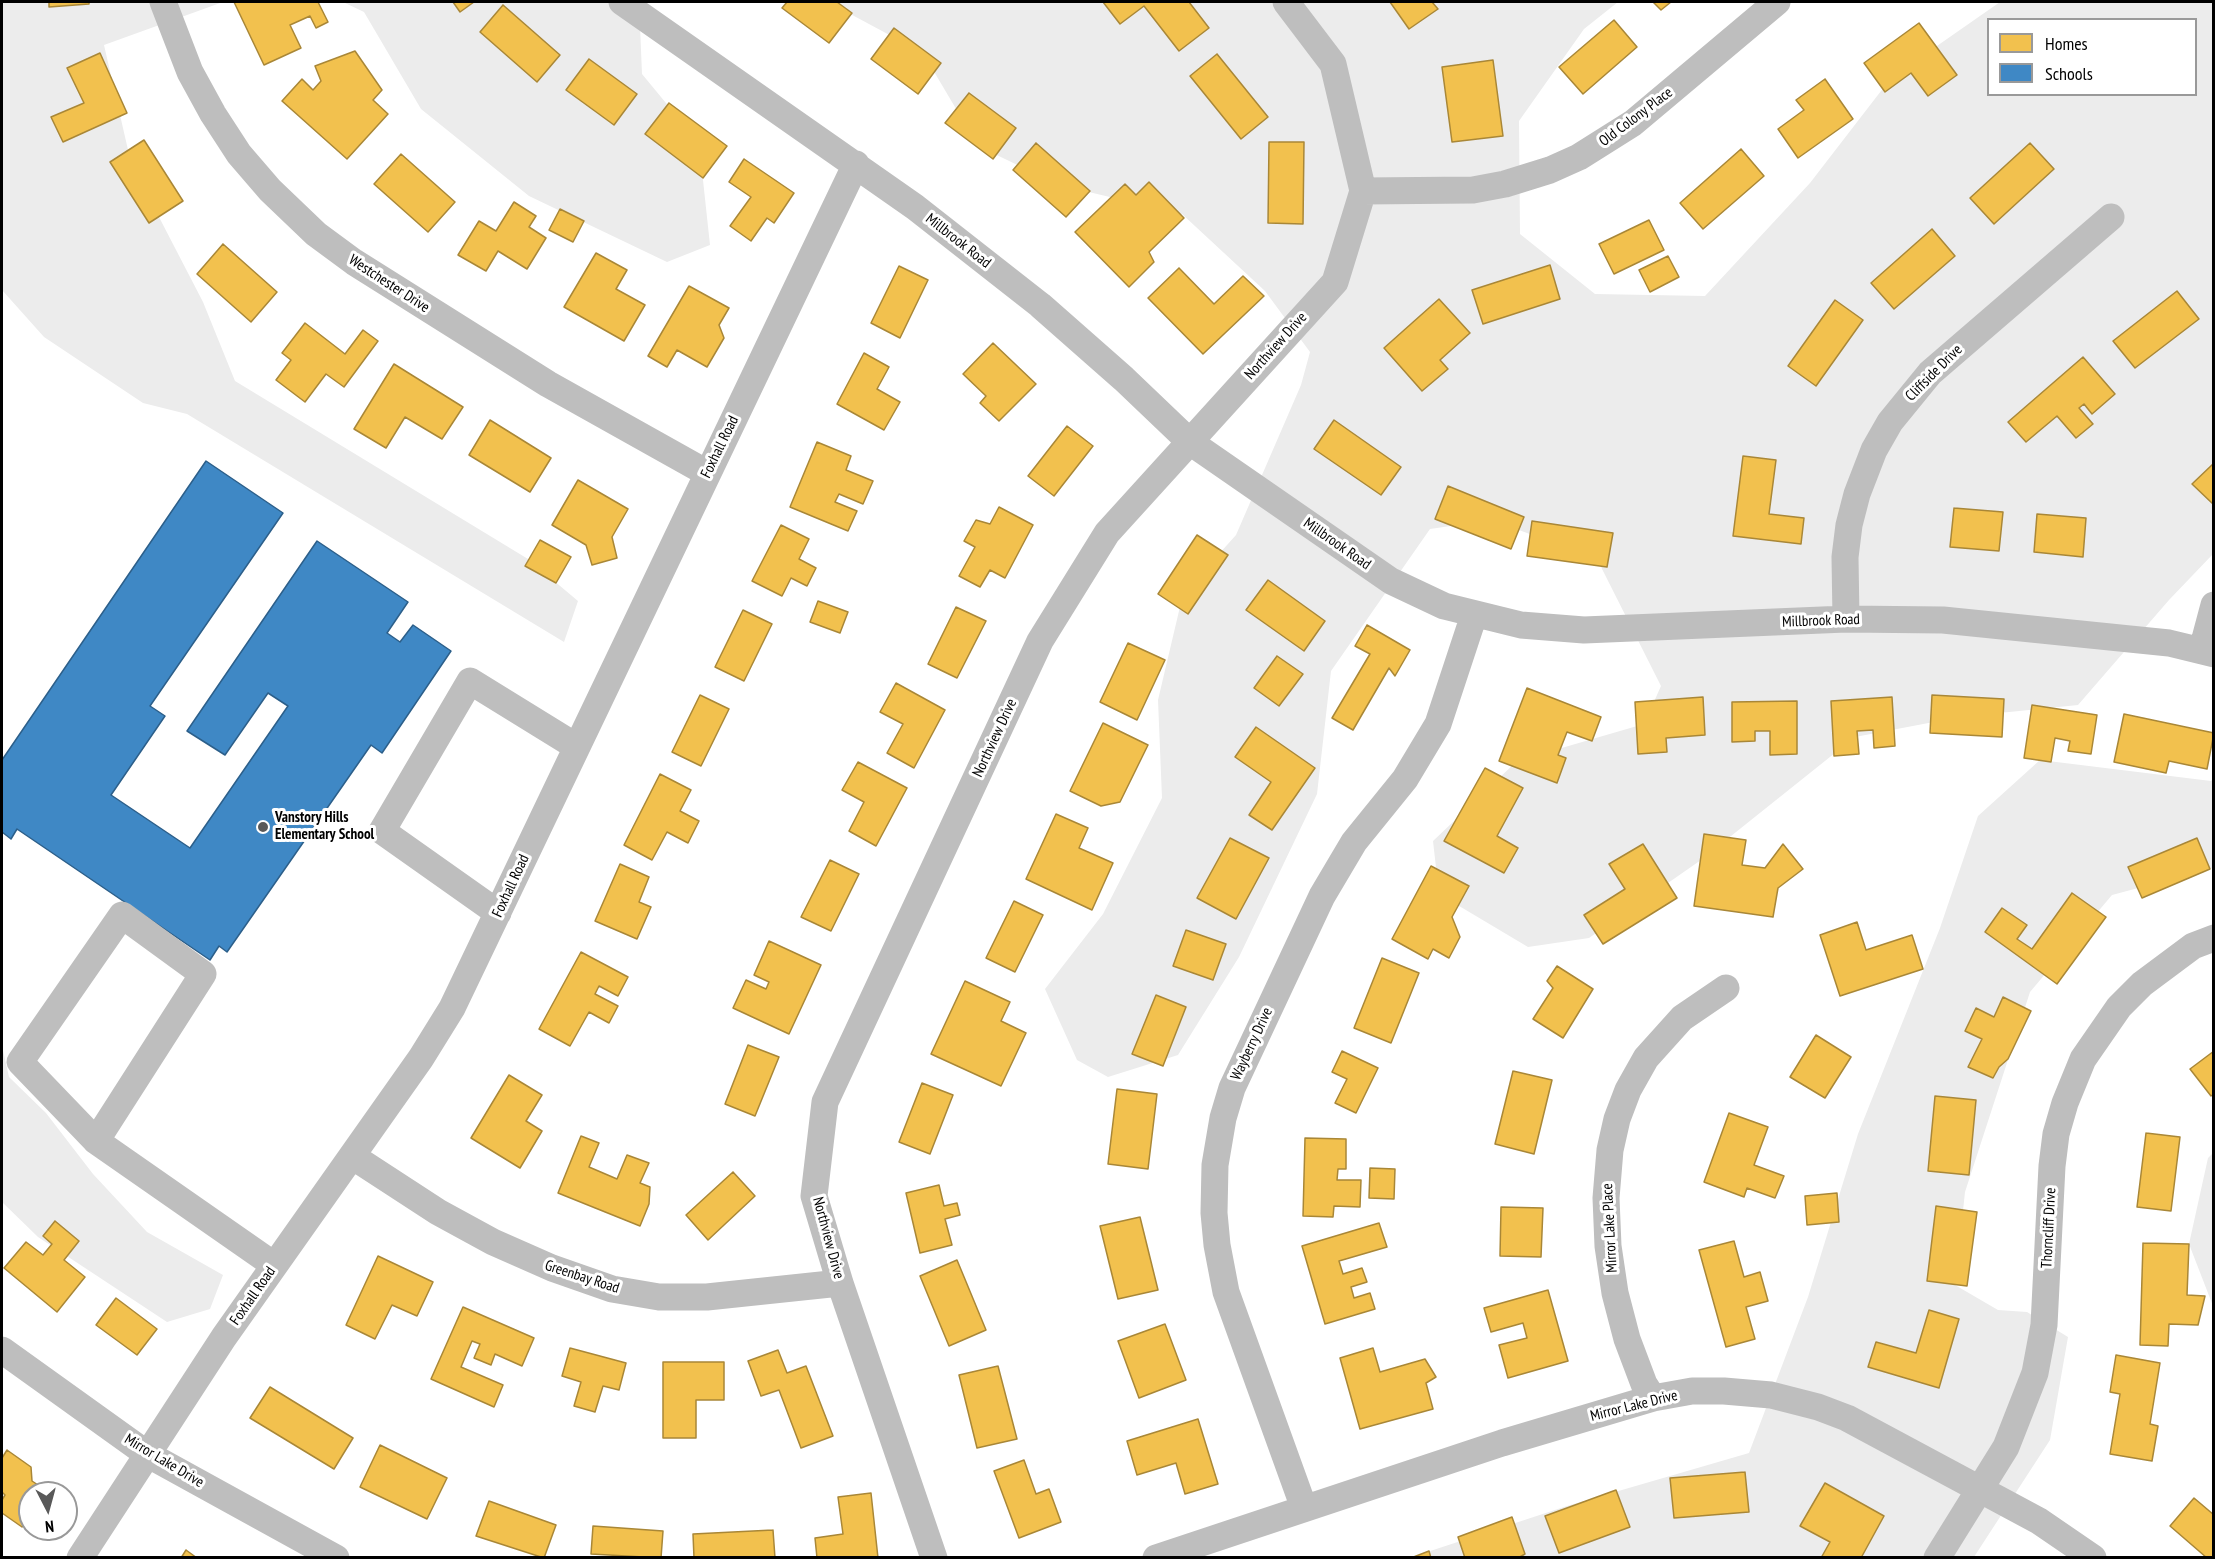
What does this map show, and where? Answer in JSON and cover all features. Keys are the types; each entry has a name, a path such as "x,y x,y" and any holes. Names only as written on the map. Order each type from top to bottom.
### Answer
{"street":[{"name":"Westchester Drive","path":"163,2 190,72 213,114 239,154 270,190 316,234 354,262 548,384 707,473"},
{"name":"Millbrook Road","path":"622,2 855,164 1040,305 1124,379 1190,442 1391,581 1444,606 1521,625 1584,630 1846,619 1943,620 2169,643 2208,652"},
{"path":"1286,2 1333,64 1363,191"},
{"name":"Old Colony Place","path":"1363,191 1473,190 1505,184 1580,158 1633,123 1777,2"},
{"name":"Foxhall Road","path":"80,1557 274,1265 421,1058 452,1008 855,164"},
{"name":"Northview Drive","path":"934,1557 840,1283 814,1196 825,1102 1040,641 1107,533 1335,282 1363,191"},
{"name":"Cliffside Drive","path":"1846,619 1845,557 1849,525 1857,495 1874,450 1890,422 1930,373 2111,217"},
{"path":"2208,652 2214,605"},
{"name":"Wayberry Drive","path":"1304,1509 1226,1292 1217,1245 1214,1213 1215,1165 1223,1118 1232,1088 1322,896 1354,842 1411,771 1438,724 1474,615"},
{"path":"498,912 382,831 470,681 577,747"},
{"path":"96,1141 203,974 122,915 20,1062 96,1141 274,1265"},
{"name":"Thorncliff Drive","path":"1937,1557 2006,1447 2035,1372 2044,1325 2053,1155 2065,1103 2078,1070 2100,1031 2119,1006 2142,984 2193,946 2214,938"},
{"name":"Mirror Lake Place","path":"1653,1398 1644,1384 1627,1339 1615,1293 1608,1246 1606,1198 1610,1150 1621,1109 1646,1058 1682,1018 1726,987"},
{"name":"Greenbay Road","path":"352,1156 438,1212 493,1242 552,1268 612,1288 659,1297 707,1297 840,1283"},
{"name":"Mirror Lake Drive","path":"2,1350 147,1454 336,1557"},
{"name":"Mirror Lake Drive","path":"1155,1557 1653,1398 1724,1390 1772,1395 1818,1407 1847,1418 1981,1488 2039,1521 2093,1557"}],"shaded area":[{"path":"2,2 223,2 104,45 131,163 203,302 235,381 528,559 578,601 564,642 187,414 143,403 44,337 2,290"},
{"path":"343,2 639,2 642,74 699,143 710,245 667,262 529,196 421,109 364,12"},
{"path":"828,2 1618,2 1584,29 1519,121 1520,234 1595,294 1705,296 1810,183 1891,78 2000,2 2213,2 2213,554 2169,600 2078,705 1960,717 1855,737 1701,860 1589,938 1528,947 1439,894 1433,841 1517,761 1644,724 1661,686 1597,559 1492,520 1430,529 1331,671 1317,794 1239,957 1178,1055 1108,1077 1077,1060 1045,989 1103,914 1162,798 1158,700 1183,594 1236,535 1301,385 1310,352 1265,291 1182,214 1059,185 978,146 923,53"},
{"path":"2040,760 2211,781 2213,779 2213,868 2112,895 2030,992 1965,1192 1955,1285 1998,1310 2027,1312 2068,1337 2050,1440 1974,1557 1409,1558 1567,1506 1749,1453 1808,1297 1858,1134 1940,928 1978,816"},
{"path":"2,1046 9,1077 46,1113 93,1174 147,1232 223,1275 210,1309 167,1322 38,1237 2,1202"},
{"path":"2213,1153 2213,1306 2189,1244 2208,1158"}],"building: Homes":[{"path":"49,2 89,2 89,4 49,7"},
{"path":"234,2 318,2 328,22 316,28 310,16 290,25 301,48 264,65"},
{"path":"453,2 474,2 460,12"},
{"path":"787,2 837,2 852,13 829,43 782,8"},
{"path":"1103,2 1189,2 1209,28 1179,51 1144,6 1120,24"},
{"path":"1390,2 1432,2 1438,9 1409,29"},
{"path":"1653,2 1671,2 1661,10"},
{"path":"503,5 560,55 537,82 480,32"},
{"path":"1614,20 1637,47 1583,94 1559,67"},
{"path":"1919,23 1957,75 1928,96 1911,73 1885,92 1864,63"},
{"path":"894,28 941,63 918,94 871,59"},
{"path":"355,51 382,90 373,100 388,114 347,159 282,101 302,79 313,90 321,81 315,66"},
{"path":"100,53 127,113 63,142 51,117 84,103 67,68"},
{"path":"1217,54 1268,117 1241,139 1190,76"},
{"path":"589,59 637,94 614,125 566,90"},
{"path":"1493,60 1503,136 1452,142 1442,67"},
{"path":"1825,79 1853,119 1798,158 1778,129 1804,110 1796,100"},
{"path":"969,93 1016,128 993,159 945,123"},
{"path":"669,103 727,146 703,178 645,134"},
{"path":"144,140 183,201 149,223 110,162"},
{"path":"1269,142 1304,142 1303,224 1268,223"},
{"path":"1036,143 1090,191 1066,217 1013,170"},
{"path":"2030,143 2054,169 1994,224 1970,198"},
{"path":"1741,149 1764,176 1703,229 1680,203"},
{"path":"401,154 455,202 428,232 374,184"},
{"path":"744,159 794,193 774,223 767,218 751,241 730,226 751,197 729,182"},
{"path":"1149,182 1184,218 1149,252 1154,262 1129,287 1075,232 1125,184 1136,195"},
{"path":"514,202 536,216 529,227 546,238 527,269 498,251 486,271 458,255 479,221 496,231"},
{"path":"560,209 584,221 573,242 549,230"},
{"path":"1649,220 1664,250 1614,274 1599,244"},
{"path":"1932,229 1955,256 1894,309 1871,283"},
{"path":"223,244 277,292 251,322 197,274"},
{"path":"596,253 627,270 616,289 645,305 624,341 564,307"},
{"path":"1668,256 1679,277 1650,292 1639,270"},
{"path":"1550,265 1560,299 1483,324 1472,290"},
{"path":"899,266 928,280 900,338 871,323"},
{"path":"1179,268 1214,304 1243,276 1264,296 1203,354 1148,298"},
{"path":"689,286 729,308 719,325 724,338 707,367 677,350 667,367 648,356"},
{"path":"2177,291 2199,319 2135,368 2113,341"},
{"path":"1439,299 1470,333 1440,360 1448,369 1422,391 1384,348"},
{"path":"1835,300 1863,320 1816,386 1788,366"},
{"path":"305,323 345,354 363,330 378,341 344,387 326,374 305,402 276,380 291,360 282,353"},
{"path":"993,343 1036,384 999,421 980,403 986,396 963,374"},
{"path":"864,353 889,367 877,389 900,402 884,430 837,404"},
{"path":"2083,357 2115,394 2092,414 2084,404 2079,408 2093,424 2076,438 2057,416 2026,442 2008,422"},
{"path":"394,364 463,407 442,439 405,417 386,448 354,429"},
{"path":"490,420 551,458 530,492 469,455"},
{"path":"1334,420 1401,467 1381,495 1314,449"},
{"path":"1067,426 1093,446 1054,496 1028,476"},
{"path":"817,442 851,456 846,470 873,481 863,504 839,494 835,502 857,511 848,531 790,507"},
{"path":"1743,456 1776,460 1769,514 1804,518 1801,544 1733,536"},
{"path":"2214,463 2214,505 2192,484"},
{"path":"578,480 628,509 612,537 617,558 592,565 586,545 552,525"},
{"path":"1448,486 1524,517 1511,549 1435,519"},
{"path":"999,507 1033,525 1005,578 990,570 980,587 959,576 975,547 964,541 976,520 990,524"},
{"path":"1954,508 2003,512 1999,551 1950,547"},
{"path":"2037,514 2086,518 2083,557 2034,552"},
{"path":"1532,521 1613,533 1607,567 1527,556"},
{"path":"781,525 809,539 799,559 816,568 807,586 791,578 782,596 752,581"},
{"path":"1197,535 1228,555 1188,614 1158,594"},
{"path":"540,540 571,557 556,583 525,566"},
{"path":"1268,580 1325,621 1304,651 1246,610"},
{"path":"818,601 848,612 840,633 810,622"},
{"path":"956,607 986,621 957,678 928,664"},
{"path":"743,610 772,624 744,681 715,667"},
{"path":"1367,625 1410,650 1395,676 1389,668 1353,730 1332,718 1370,654 1355,646"},
{"path":"1128,643 1165,660 1137,720 1100,702"},
{"path":"1277,656 1303,674 1279,706 1254,688"},
{"path":"896,683 945,710 914,768 887,753 903,724 880,712"},
{"path":"1527,688 1601,717 1592,741 1567,732 1558,755 1566,758 1557,783 1499,761"},
{"path":"700,695 729,709 701,766 672,752"},
{"path":"1932,695 2004,699 2002,737 1930,733"},
{"path":"1703,697 1705,735 1666,738 1667,752 1638,754 1635,702"},
{"path":"1892,697 1895,746 1874,748 1873,730 1857,731 1859,754 1834,756 1831,701"},
{"path":"1797,701 1797,754 1770,755 1770,731 1755,731 1755,741 1732,742 1732,702"},
{"path":"2032,705 2097,715 2091,754 2068,751 2070,741 2055,738 2051,762 2024,758"},
{"path":"2124,714 2214,733 2207,769 2169,761 2166,773 2114,762"},
{"path":"1103,723 1148,745 1120,802 1101,806 1070,791"},
{"path":"1256,727 1315,768 1272,830 1249,815 1271,782 1235,757"},
{"path":"858,762 907,788 876,846 849,831 864,802 842,790"},
{"path":"1485,768 1523,788 1497,836 1518,848 1504,873 1444,841"},
{"path":"660,774 691,790 680,811 699,821 688,843 667,832 652,860 624,845"},
{"path":"1056,814 1088,828 1079,848 1113,863 1092,910 1026,879"},
{"path":"1704,834 1746,840 1742,865 1765,868 1783,844 1803,869 1778,888 1773,917 1694,906"},
{"path":"1230,838 1269,858 1236,919 1197,898"},
{"path":"2197,838 2210,869 2142,898 2128,867"},
{"path":"1643,844 1677,898 1603,944 1584,915 1625,889 1609,864"},
{"path":"830,860 859,874 831,931 801,917"},
{"path":"620,864 649,877 639,902 651,907 637,939 595,921"},
{"path":"1431,866 1469,886 1452,917 1460,937 1449,958 1433,949 1428,959 1392,939"},
{"path":"2072,893 2106,917 2057,984 1985,932 2002,908 2027,925 2017,939 2032,949"},
{"path":"1014,901 1043,915 1015,972 986,958"},
{"path":"1857,922 1866,950 1912,935 1923,969 1840,996 1820,935"},
{"path":"1186,930 1226,944 1213,980 1173,966"},
{"path":"769,941 821,965 789,1034 733,1008 746,980 766,989 769,982 754,975"},
{"path":"581,952 628,977 618,996 599,986 595,994 618,1006 609,1023 589,1012 570,1046 539,1029"},
{"path":"1382,958 1419,973 1391,1043 1354,1028"},
{"path":"1557,966 1593,989 1563,1038 1533,1019 1553,988 1547,981"},
{"path":"965,981 1010,1002 1001,1021 1026,1033 1001,1086 931,1054"},
{"path":"1156,995 1186,1007 1163,1066 1132,1054"},
{"path":"2003,997 2031,1011 2008,1059 1999,1067 1993,1078 1968,1067 1982,1039 1965,1031 1976,1008 1994,1017"},
{"path":"1816,1035 1851,1057 1825,1098 1790,1077"},
{"path":"748,1045 779,1057 755,1116 725,1104"},
{"path":"1342,1051 1378,1068 1356,1113 1335,1103 1347,1079 1332,1072"},
{"path":"2214,1051 2214,1094 2211,1096 2190,1069"},
{"path":"1513,1071 1552,1080 1534,1154 1495,1144"},
{"path":"509,1075 542,1095 526,1121 542,1131 520,1168 471,1138"},
{"path":"922,1083 953,1095 930,1154 899,1142"},
{"path":"1117,1089 1157,1094 1148,1169 1108,1164"},
{"path":"1935,1096 1976,1100 1969,1175 1928,1171"},
{"path":"1729,1113 1768,1127 1754,1165 1784,1176 1775,1198 1747,1188 1744,1197 1704,1182"},
{"path":"2146,1133 2180,1137 2171,1211 2137,1207"},
{"path":"581,1136 599,1143 589,1167 617,1179 627,1155 649,1163 640,1183 650,1187 649,1204 640,1226 558,1193"},
{"path":"1305,1138 1346,1139 1346,1169 1338,1169 1337,1180 1361,1180 1360,1207 1334,1206 1333,1217 1303,1216"},
{"path":"1370,1168 1395,1169 1394,1199 1369,1198"},
{"path":"733,1172 755,1196 708,1240 686,1215"},
{"path":"939,1185 944,1206 957,1203 960,1215 945,1219 952,1245 920,1253 906,1193"},
{"path":"1837,1193 1839,1222 1807,1225 1805,1196"},
{"path":"1936,1206 1977,1212 1967,1286 1927,1281"},
{"path":"1501,1207 1543,1208 1541,1257 1500,1256"},
{"path":"1140,1217 1158,1290 1118,1299 1100,1226"},
{"path":"55,1221 79,1241 64,1260 85,1277 57,1312 4,1268 26,1242 43,1255 52,1244 43,1236"},
{"path":"1379,1223 1387,1247 1339,1261 1343,1274 1362,1268 1367,1282 1351,1287 1354,1298 1370,1293 1375,1309 1325,1324 1302,1246"},
{"path":"1734,1241 1744,1277 1760,1272 1768,1301 1746,1307 1755,1339 1726,1347 1699,1250"},
{"path":"2143,1243 2189,1244 2187,1295 2205,1296 2198,1325 2169,1324 2168,1346 2140,1345"},
{"path":"378,1256 433,1282 417,1316 392,1305 375,1339 346,1325"},
{"path":"957,1260 986,1330 949,1346 920,1276"},
{"path":"1548,1290 1568,1361 1508,1378 1499,1345 1527,1338 1523,1323 1491,1332 1484,1308"},
{"path":"116,1298 157,1329 137,1355 96,1325"},
{"path":"463,1307 534,1338 522,1366 495,1354 491,1365 474,1358 480,1344 472,1341 461,1367 503,1385 494,1407 431,1379"},
{"path":"1929,1310 1959,1319 1939,1388 1868,1367 1876,1342 1916,1353"},
{"path":"1165,1324 1186,1380 1139,1398 1118,1341"},
{"path":"570,1348 626,1363 619,1390 603,1386 595,1412 574,1406 581,1382 562,1376"},
{"path":"1373,1348 1380,1372 1425,1359 1436,1377 1426,1383 1433,1409 1360,1429 1340,1358"},
{"path":"778,1350 787,1373 806,1366 833,1436 801,1448 779,1390 761,1396 748,1361"},
{"path":"2116,1355 2160,1363 2150,1424 2158,1426 2152,1461 2110,1454 2120,1394 2110,1392"},
{"path":"663,1362 724,1362 724,1400 696,1400 696,1438 663,1438"},
{"path":"998,1366 1017,1439 977,1448 959,1375"},
{"path":"270,1387 353,1438 334,1469 250,1418"},
{"path":"1198,1419 1218,1484 1185,1494 1176,1463 1137,1475 1127,1441"},
{"path":"380,1445 447,1478 427,1519 360,1487"},
{"path":"7,1450 31,1467 32,1481 18,1481 18,1524 2,1513 2,1500 5,1495 2,1492 2,1458"},
{"path":"1024,1460 1036,1494 1049,1489 1061,1522 1019,1538 994,1471"},
{"path":"1745,1472 1749,1512 1674,1518 1670,1478"},
{"path":"1825,1483 1884,1516 1861,1558 1821,1558 1830,1542 1800,1526"},
{"path":"1616,1490 1630,1527 1559,1553 1545,1516"},
{"path":"871,1493 878,1558 817,1558 815,1538 843,1534 838,1497"},
{"path":"2194,1498 2214,1515 2214,1558 2207,1558 2170,1526"},
{"path":"489,1501 556,1525 544,1558 476,1536"},
{"path":"1512,1517 1525,1554 1518,1558 1465,1558 1458,1537"},
{"path":"593,1526 663,1531 661,1558 591,1554"},
{"path":"773,1530 775,1558 694,1558 693,1534"},
{"path":"186,1550 197,1558 181,1558"},
{"path":"1429,1551 1431,1558 1411,1558"}],"building: Schools":[{"path":"206,461 283,513 150,706 165,716 111,795 190,848 288,706 268,693 225,755 187,731 317,541 408,602 387,633 400,642 413,625 451,651 382,753 371,745 227,952 219,946 210,960 17,829 11,839 2,832 2,760"}],"place":[{"name":"Vanstory Hills Elementary School","path":"263,827"}]}
